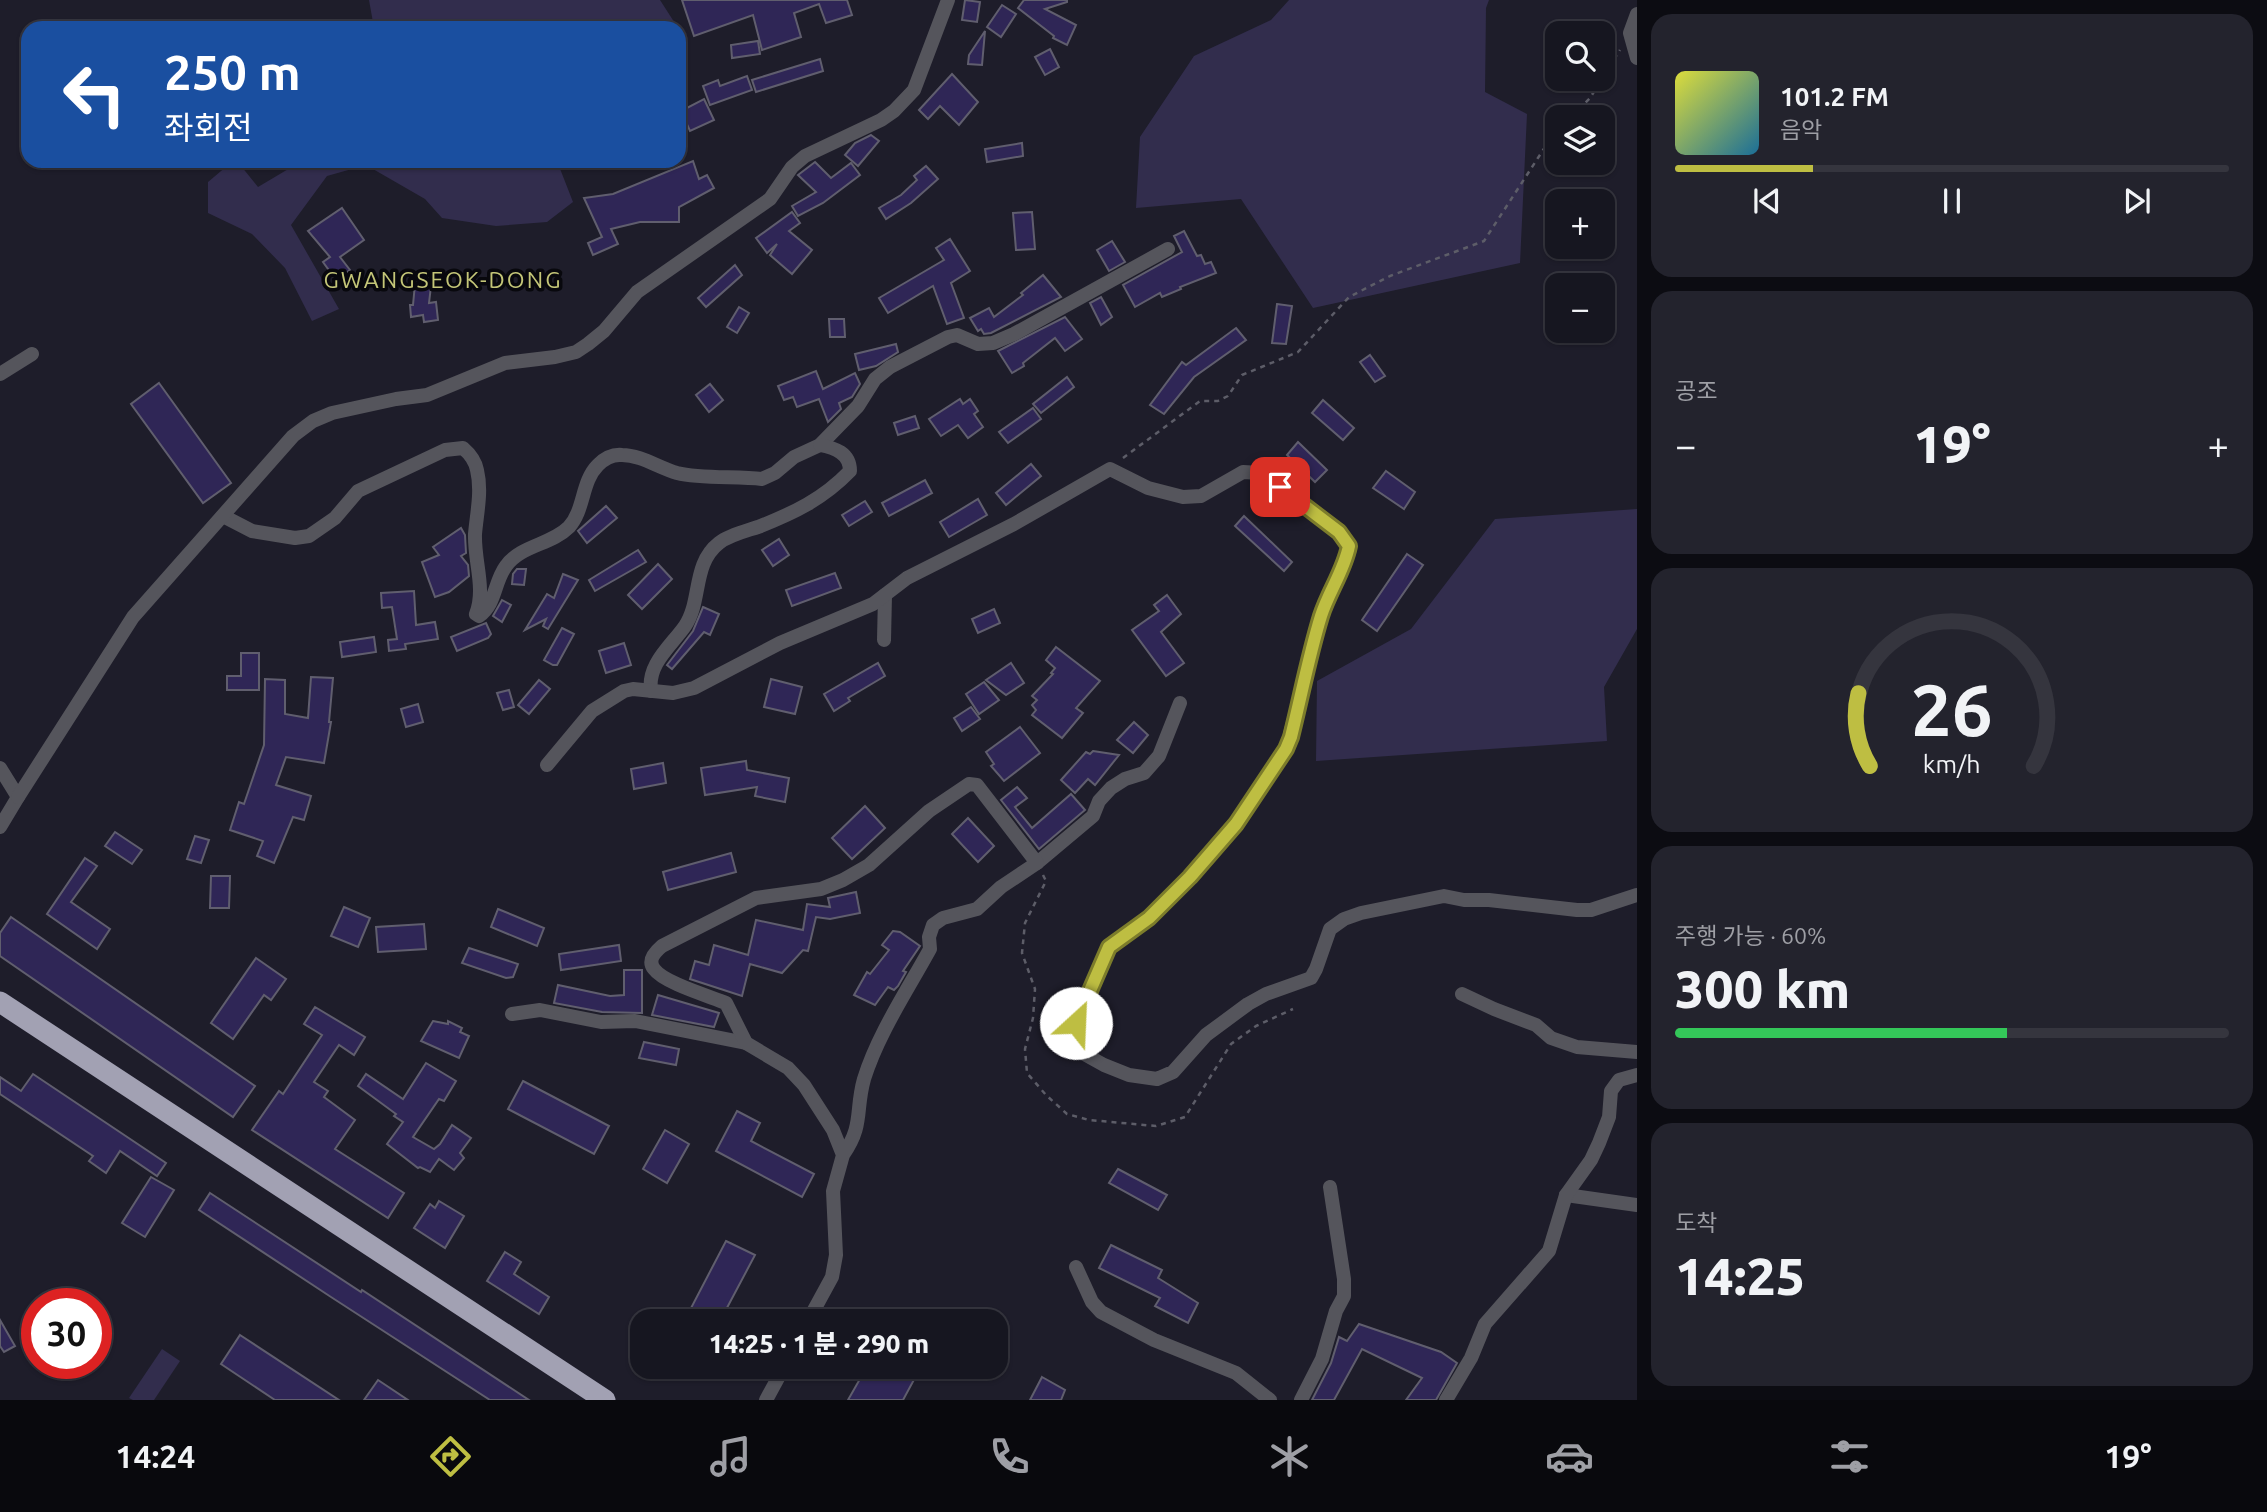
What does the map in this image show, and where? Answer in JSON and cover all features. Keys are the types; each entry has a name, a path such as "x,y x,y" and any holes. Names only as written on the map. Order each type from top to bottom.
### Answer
{"highway":[{"path":"0,1002 605,1400"}],"street":[{"path":"0,827 133,617 293,436 313,421 352,408 427,395 505,363 576,352 604,331 637,292 770,199 798,162 894,111 914,90 948,0"},
{"path":"1637,14 1630,33 1637,58"},
{"path":"223,516 252,531 295,538 309,536 335,518 359,491 445,450 463,448 472,456 480,481 475,534 475,557 481,590 476,614 479,616 490,606 505,566 515,557 550,541 568,528 581,508 589,478 595,467 606,458 620,454 635,457 679,474 762,479 775,473 801,453 820,445 858,407 875,379 890,367 948,337 957,335 983,345 1014,334 1168,248"},
{"path":"0,374 32,355"},
{"path":"651,691 649,682 656,662 693,613 703,562 719,542 809,503 832,490 850,471 850,463 845,455 834,448 820,445"},
{"path":"547,765 592,711 624,691 673,693 694,688 780,643 873,604 907,578 1014,524 1110,469 1148,488 1183,497 1201,496 1244,472 1261,472 1339,532 1349,546 1345,564 1321,616 1286,749 1236,824 1190,877 1149,918 1109,947 1076,1023 1074,1033 1086,1055 1129,1075 1145,1079 1166,1077 1206,1035 1240,1009 1266,994 1311,978 1330,929 1344,919 1361,913 1444,896 1591,910 1637,895"},
{"path":"884,640 885,595"},
{"path":"815,1309 832,1277 836,1255 833,1191 843,1155 859,1124 859,1102 864,1079 876,1050 930,949 929,937 933,925 943,918 977,909 1001,887 1037,863 1093,816 1099,801 1111,788 1125,779 1144,773 1159,757 1180,703"},
{"path":"0,768 18,797"},
{"path":"746,1043 726,1003 665,978 654,970 651,962 653,954 662,946 756,898 821,889 843,880 869,865 929,811 969,784 977,785 1037,863"},
{"path":"1462,993 1536,1025 1551,1038 1577,1046 1637,1052"},
{"path":"512,1014 540,1010 601,1022 635,1021 746,1043 789,1068 804,1085 833,1130 843,1155"},
{"path":"1446,1400 1471,1358 1485,1324 1549,1251 1566,1195 1600,1143 1609,1117 1611,1091 1619,1080 1637,1075"},
{"path":"1301,1400 1322,1359 1336,1311 1344,1296 1344,1279 1330,1187"},
{"path":"1566,1195 1637,1205"},
{"path":"1076,1267 1092,1302 1101,1312 1154,1340 1236,1373 1270,1400"},
{"path":"766,1400 777,1379"}],"path":[{"path":"1615,57 1630,33"},
{"path":"1583,105 1594,91"},
{"path":"1110,469 1200,401 1218,401 1228,396 1242,375 1298,352 1349,297 1390,276 1484,241 1545,147"},
{"path":"1037,863 1046,881 1025,923 1022,953 1035,989 1034,1018 1025,1049 1027,1073 1067,1114 1156,1126 1185,1116 1231,1044 1256,1026 1293,1009"}],"shaded area":[{"path":"369,0 660,0 674,21 373,21"},
{"path":"1289,0 1489,0 1486,8 1485,92 1527,114 1520,263 1313,308 1241,199 1136,208 1140,137 1194,56 1271,20"},
{"path":"225,168 243,168 258,187 290,168 355,168 327,176 291,225 339,309 312,321 285,268 252,234 208,213 208,182"},
{"path":"371,168 560,168 573,202 547,222 496,226 442,218 425,199"},
{"path":"1637,509 1637,629 1604,687 1607,741 1316,761 1317,681 1411,629 1495,519"},
{"path":"162,1349 180,1361 154,1400 129,1398"}],"building":[{"path":"682,0 847,0 852,15 826,23 819,4 794,13 801,37 762,50 753,15 694,36"},
{"path":"965,0 980,2 977,22 962,20"},
{"path":"1024,0 1067,0 1045,9 1076,25 1067,45 1053,38 1054,36 1018,8"},
{"path":"1002,5 1016,14 1001,37 987,27"},
{"path":"985,31 982,65 968,64 969,55"},
{"path":"758,41 760,54 732,58 731,45"},
{"path":"1050,49 1059,67 1045,75 1035,57"},
{"path":"820,59 823,71 756,92 752,80"},
{"path":"952,74 978,102 959,125 940,106 928,119 919,110"},
{"path":"747,76 752,90 710,105 703,86 718,80 720,86"},
{"path":"704,99 714,120 690,131 686,122 686,108"},
{"path":"871,135 879,141 858,166 845,155 855,143"},
{"path":"1022,143 1023,156 987,162 985,149"},
{"path":"693,161 699,179 707,175 714,188 679,207 679,222 640,222 611,229 618,244 593,255 588,243 602,237 584,198 613,194 676,168 686,168 686,164"},
{"path":"815,162 831,178 851,163 860,175 823,203 798,216 792,206 816,192 798,175"},
{"path":"926,166 938,179 911,203 886,219 879,208 901,195 917,180 914,176"},
{"path":"342,208 364,240 340,257 350,270 336,280 323,262 330,257 308,231"},
{"path":"792,212 800,223 789,231 812,250 792,274 770,255 777,244 767,253 756,238"},
{"path":"1032,212 1035,249 1016,250 1013,213"},
{"path":"1184,231 1197,256 1201,255 1205,264 1211,262 1216,273 1162,297 1160,293 1135,307 1123,285 1182,252 1174,236"},
{"path":"950,239 970,271 951,283 964,318 947,324 933,286 888,313 879,298 944,260 936,248"},
{"path":"1112,241 1125,262 1109,271 1097,250"},
{"path":"735,265 742,275 706,307 698,298"},
{"path":"1043,275 1061,297 991,333 984,334 981,329 978,331 970,318 989,308 994,317 1023,295 1021,293"},
{"path":"415,284 431,286 429,303 436,302 438,320 424,322 423,315 411,317 410,305 413,305"},
{"path":"1101,297 1112,317 1101,325 1090,303"},
{"path":"1277,304 1292,306 1286,344 1272,343"},
{"path":"739,307 749,313 737,333 727,327"},
{"path":"1065,317 1082,339 1065,351 1055,338 1023,363 1024,366 1012,373 998,351"},
{"path":"829,319 844,319 845,337 830,337"},
{"path":"1236,328 1246,340 1194,377 1164,414 1150,405 1182,362 1186,365"},
{"path":"896,344 898,352 876,366 859,370 855,354"},
{"path":"1370,355 1385,376 1375,382 1360,362"},
{"path":"816,371 823,389 855,373 860,384 852,397 839,403 841,409 828,422 819,399 797,407 793,397 784,400 778,386"},
{"path":"1067,377 1074,387 1041,413 1033,404"},
{"path":"159,383 231,483 203,503 131,404"},
{"path":"710,384 723,400 709,412 696,395"},
{"path":"960,399 963,404 970,399 978,411 974,414 983,427 968,438 958,425 941,436 929,419"},
{"path":"1323,400 1354,428 1343,440 1312,413"},
{"path":"1033,408 1041,419 1008,443 999,432"},
{"path":"915,416 919,428 898,435 894,423"},
{"path":"1298,442 1327,470 1315,482 1287,455"},
{"path":"1031,464 1041,476 1006,505 996,493"},
{"path":"1386,471 1415,492 1404,509 1373,488"},
{"path":"925,480 932,493 889,516 882,503"},
{"path":"978,499 987,515 949,537 940,522"},
{"path":"865,501 872,512 849,526 842,515"},
{"path":"606,506 617,518 587,543 578,531"},
{"path":"1244,516 1292,562 1284,571 1235,526"},
{"path":"461,528 465,535 466,553 461,556 468,565 469,576 449,592 435,597 422,562 439,555 433,547"},
{"path":"779,539 789,555 773,566 762,550"},
{"path":"638,550 646,562 595,591 589,580"},
{"path":"1407,554 1423,565 1377,631 1362,620"},
{"path":"658,564 672,579 642,609 628,595"},
{"path":"517,569 526,569 524,585 512,584 513,574"},
{"path":"835,573 841,588 792,606 786,590"},
{"path":"563,574 578,580 548,629 543,626 546,619 525,630 547,594 554,598"},
{"path":"414,591 416,625 435,622 438,639 405,644 406,649 389,651 388,640 397,639 392,607 382,608 381,593"},
{"path":"1167,595 1181,614 1161,632 1184,663 1166,676 1132,630 1159,611 1154,605"},
{"path":"502,600 511,605 502,622 493,616"},
{"path":"703,607 719,614 710,635 704,632 672,669 667,665 693,631"},
{"path":"994,609 1000,623 978,633 972,619"},
{"path":"486,623 491,634 488,638 457,651 451,637"},
{"path":"562,628 574,634 557,665 553,665 544,660"},
{"path":"374,637 376,652 342,657 340,642"},
{"path":"624,643 631,665 606,673 599,651"},
{"path":"1056,647 1100,681 1076,708 1083,713 1062,738 1032,715 1036,710 1032,705 1037,700 1032,696 1053,674 1051,673 1055,668 1046,660"},
{"path":"241,653 259,653 259,690 227,690 227,676 241,676"},
{"path":"878,663 885,676 848,698 850,701 834,711 824,694"},
{"path":"1011,663 1024,683 1006,695 986,680"},
{"path":"311,677 333,678 331,722 324,763 286,757 276,785 311,796 304,820 293,817 274,863 257,856 263,841 230,830 239,802 244,804 264,745 265,679 285,680 285,714 308,718"},
{"path":"771,679 802,687 795,714 764,707"},
{"path":"539,680 550,689 529,714 518,705"},
{"path":"984,682 999,700 979,714 966,694"},
{"path":"509,690 514,707 503,710 497,693"},
{"path":"418,704 423,722 406,727 401,709"},
{"path":"971,707 980,719 962,731 954,718"},
{"path":"1134,722 1148,735 1133,753 1117,740"},
{"path":"1020,727 1040,753 1004,781 991,766 994,764 986,752"},
{"path":"1093,751 1119,755 1095,785 1088,779 1075,793 1061,780 1086,752 1090,754"},
{"path":"746,761 747,770 789,778 785,802 755,796 757,787 705,795 701,768"},
{"path":"663,763 666,783 634,789 631,769"},
{"path":"1017,787 1027,798 1015,807 1032,828 1071,794 1085,810 1039,849 1001,800"},
{"path":"865,806 885,828 852,859 832,838"},
{"path":"968,818 994,846 978,862 952,834"},
{"path":"115,832 142,850 132,864 105,846"},
{"path":"195,836 209,840 201,863 187,859"},
{"path":"731,853 736,872 668,890 663,872"},
{"path":"85,858 97,866 71,902 110,929 97,949 47,914"},
{"path":"211,876 230,876 229,908 210,908"},
{"path":"856,892 860,913 830,919 816,917 808,951 803,950 782,973 750,964 742,996 690,979 695,961 709,965 714,945 748,955 756,920 803,930 807,904 830,907 828,898"},
{"path":"344,907 370,918 358,947 331,936"},
{"path":"498,909 544,928 537,946 491,927"},
{"path":"11,917 255,1086 233,1117 0,956 0,933"},
{"path":"424,924 426,949 378,952 376,927"},
{"path":"893,931 900,932 920,946 903,971 906,972 898,986 894,990 888,987 875,1005 854,995 867,972 870,974 889,950 882,945"},
{"path":"619,945 621,961 561,970 559,954"},
{"path":"469,948 518,964 513,977 506,978 462,963"},
{"path":"256,958 286,979 271,1000 264,995 233,1039 211,1023"},
{"path":"624,970 642,970 642,1013 602,1012 554,1003 558,985 610,996 624,995"},
{"path":"658,995 719,1013 714,1027 652,1015"},
{"path":"315,1007 365,1037 354,1055 339,1045 314,1082 328,1091 324,1097 355,1120 335,1149 404,1193 388,1218 252,1130 279,1091 283,1094 322,1035 304,1024"},
{"path":"433,1021 448,1024 448,1021 462,1028 460,1032 469,1036 459,1058 421,1041"},
{"path":"644,1042 679,1049 676,1065 639,1058"},
{"path":"426,1063 456,1081 444,1101 439,1099 413,1137 434,1149 452,1125 471,1138 460,1153 464,1158 454,1170 439,1159 430,1172 418,1168 387,1144 403,1122 358,1086 366,1074 403,1099"},
{"path":"33,1074 166,1163 157,1176 120,1151 106,1173 89,1161 93,1156 0,1094 0,1077 21,1091"},
{"path":"523,1081 609,1126 594,1154 508,1109"},
{"path":"737,1111 760,1123 751,1141 814,1174 802,1197 716,1151"},
{"path":"665,1130 689,1144 667,1183 643,1169"},
{"path":"1118,1169 1167,1195 1158,1210 1109,1183"},
{"path":"151,1177 174,1190 145,1237 122,1223"},
{"path":"210,1193 529,1400 490,1400 331,1297 199,1210"},
{"path":"439,1201 464,1216 445,1248 414,1228 430,1204 435,1208"},
{"path":"726,1241 755,1255 726,1309 691,1309"},
{"path":"1111,1245 1162,1270 1158,1278 1198,1303 1188,1323 1155,1306 1160,1298 1099,1268"},
{"path":"505,1252 521,1262 514,1274 549,1297 539,1314 487,1281"},
{"path":"0,1320 15,1346 4,1352 0,1346"},
{"path":"1359,1324 1441,1352 1457,1363 1436,1400 1406,1400 1422,1378 1362,1349 1334,1400 1312,1400 1331,1363 1339,1337 1347,1341"},
{"path":"240,1335 339,1400 275,1400 221,1364"},
{"path":"1042,1377 1065,1390 1061,1400 1030,1400"},
{"path":"860,1379 914,1379 903,1400 848,1400"},
{"path":"378,1380 408,1400 364,1400"}],"district":[{"name":"GWANGSEOK-DONG","path":"443,280"}],"route":[{"path":"1076,1023 1109,947 1149,918 1206,860 1236,824 1286,749 1291,737 1321,616 1345,564 1349,546 1339,532 1280,487"}]}
